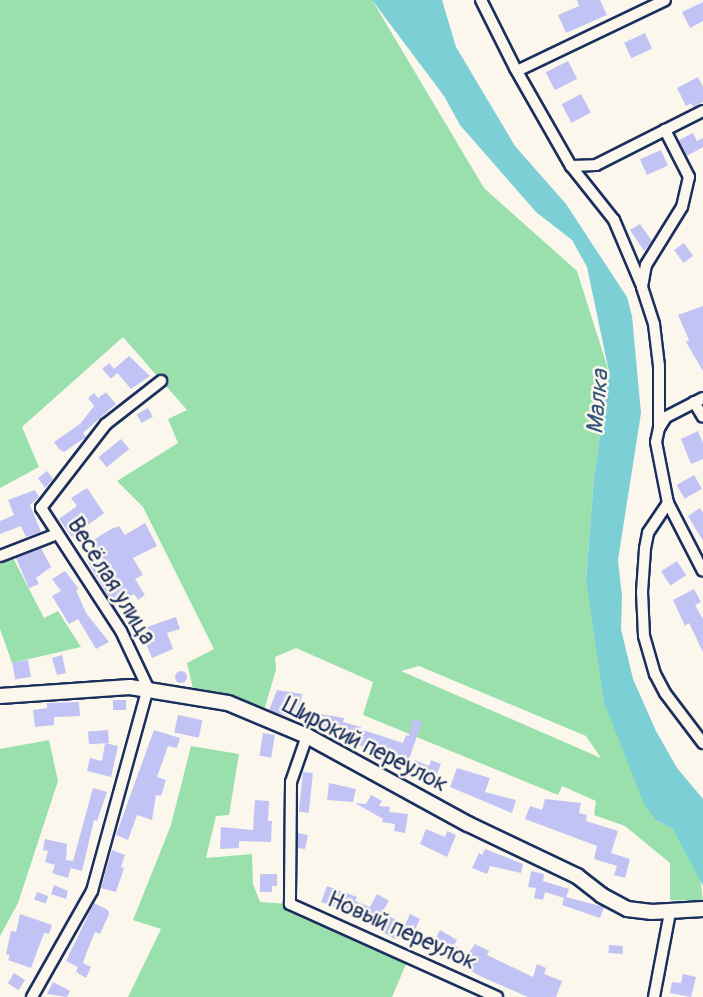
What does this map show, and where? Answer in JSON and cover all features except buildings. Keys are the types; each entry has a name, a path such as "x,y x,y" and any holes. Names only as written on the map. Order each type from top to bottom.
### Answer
{"street":[{"path":"481,0 517,71 571,166 614,220 636,266 654,324 659,366 659,428 656,442 668,503 703,571"},
{"path":"517,71 665,0"},
{"path":"571,166 596,165 703,111"},
{"path":"642,286 646,264 682,207 689,177 665,130"},
{"name":"Весёлая улица","path":"148,688 121,631 41,508 106,424 161,381"},
{"path":"659,428 666,416 699,400 703,417"},
{"path":"668,503 648,533 645,549 642,593 644,636 655,674 665,693 703,743"},
{"path":"0,556 57,534"},
{"name":"Широкий переулок","path":"0,696 90,688 148,688 228,703 307,736 468,824 577,876 601,895 627,909 670,912 696,910"},
{"path":"32,997 92,891 148,688"},
{"name":"Новый переулок","path":"307,736 291,782 290,904 497,997"},
{"path":"654,997 670,912"}],"green space":[{"path":"0,0 372,0 484,188 577,271 609,372 594,478 586,579 656,820 673,829 700,876 703,901 670,900 670,863 625,826 594,815 596,801 562,786 558,795 363,715 373,682 296,648 275,657 276,670 262,717 195,697 187,663 214,649 143,507 117,481 178,443 168,419 187,410 123,337 22,427 39,467 0,488","holes":["419,666 586,736 601,758 401,671"]},
{"path":"10,552 44,618 58,611 81,647 12,663 0,629 0,556"},
{"path":"49,740 58,781 18,903 0,936 0,749"},
{"path":"191,746 239,754 229,815 216,816 206,858 252,854 253,884 260,902 290,904 409,957 392,997 128,997 161,929 133,920 171,825"}],"water":[{"path":"372,0 442,0 456,47 515,146 566,204 627,297 632,316 641,413 618,560 622,596 621,629 633,679 656,731 677,768 703,799 703,886 673,829 656,820 644,804 604,702 586,579 594,478 609,372 587,267 572,240 536,212 460,125 444,96"}],"water label":[{"name":"Малка","path":"598,402"}]}
